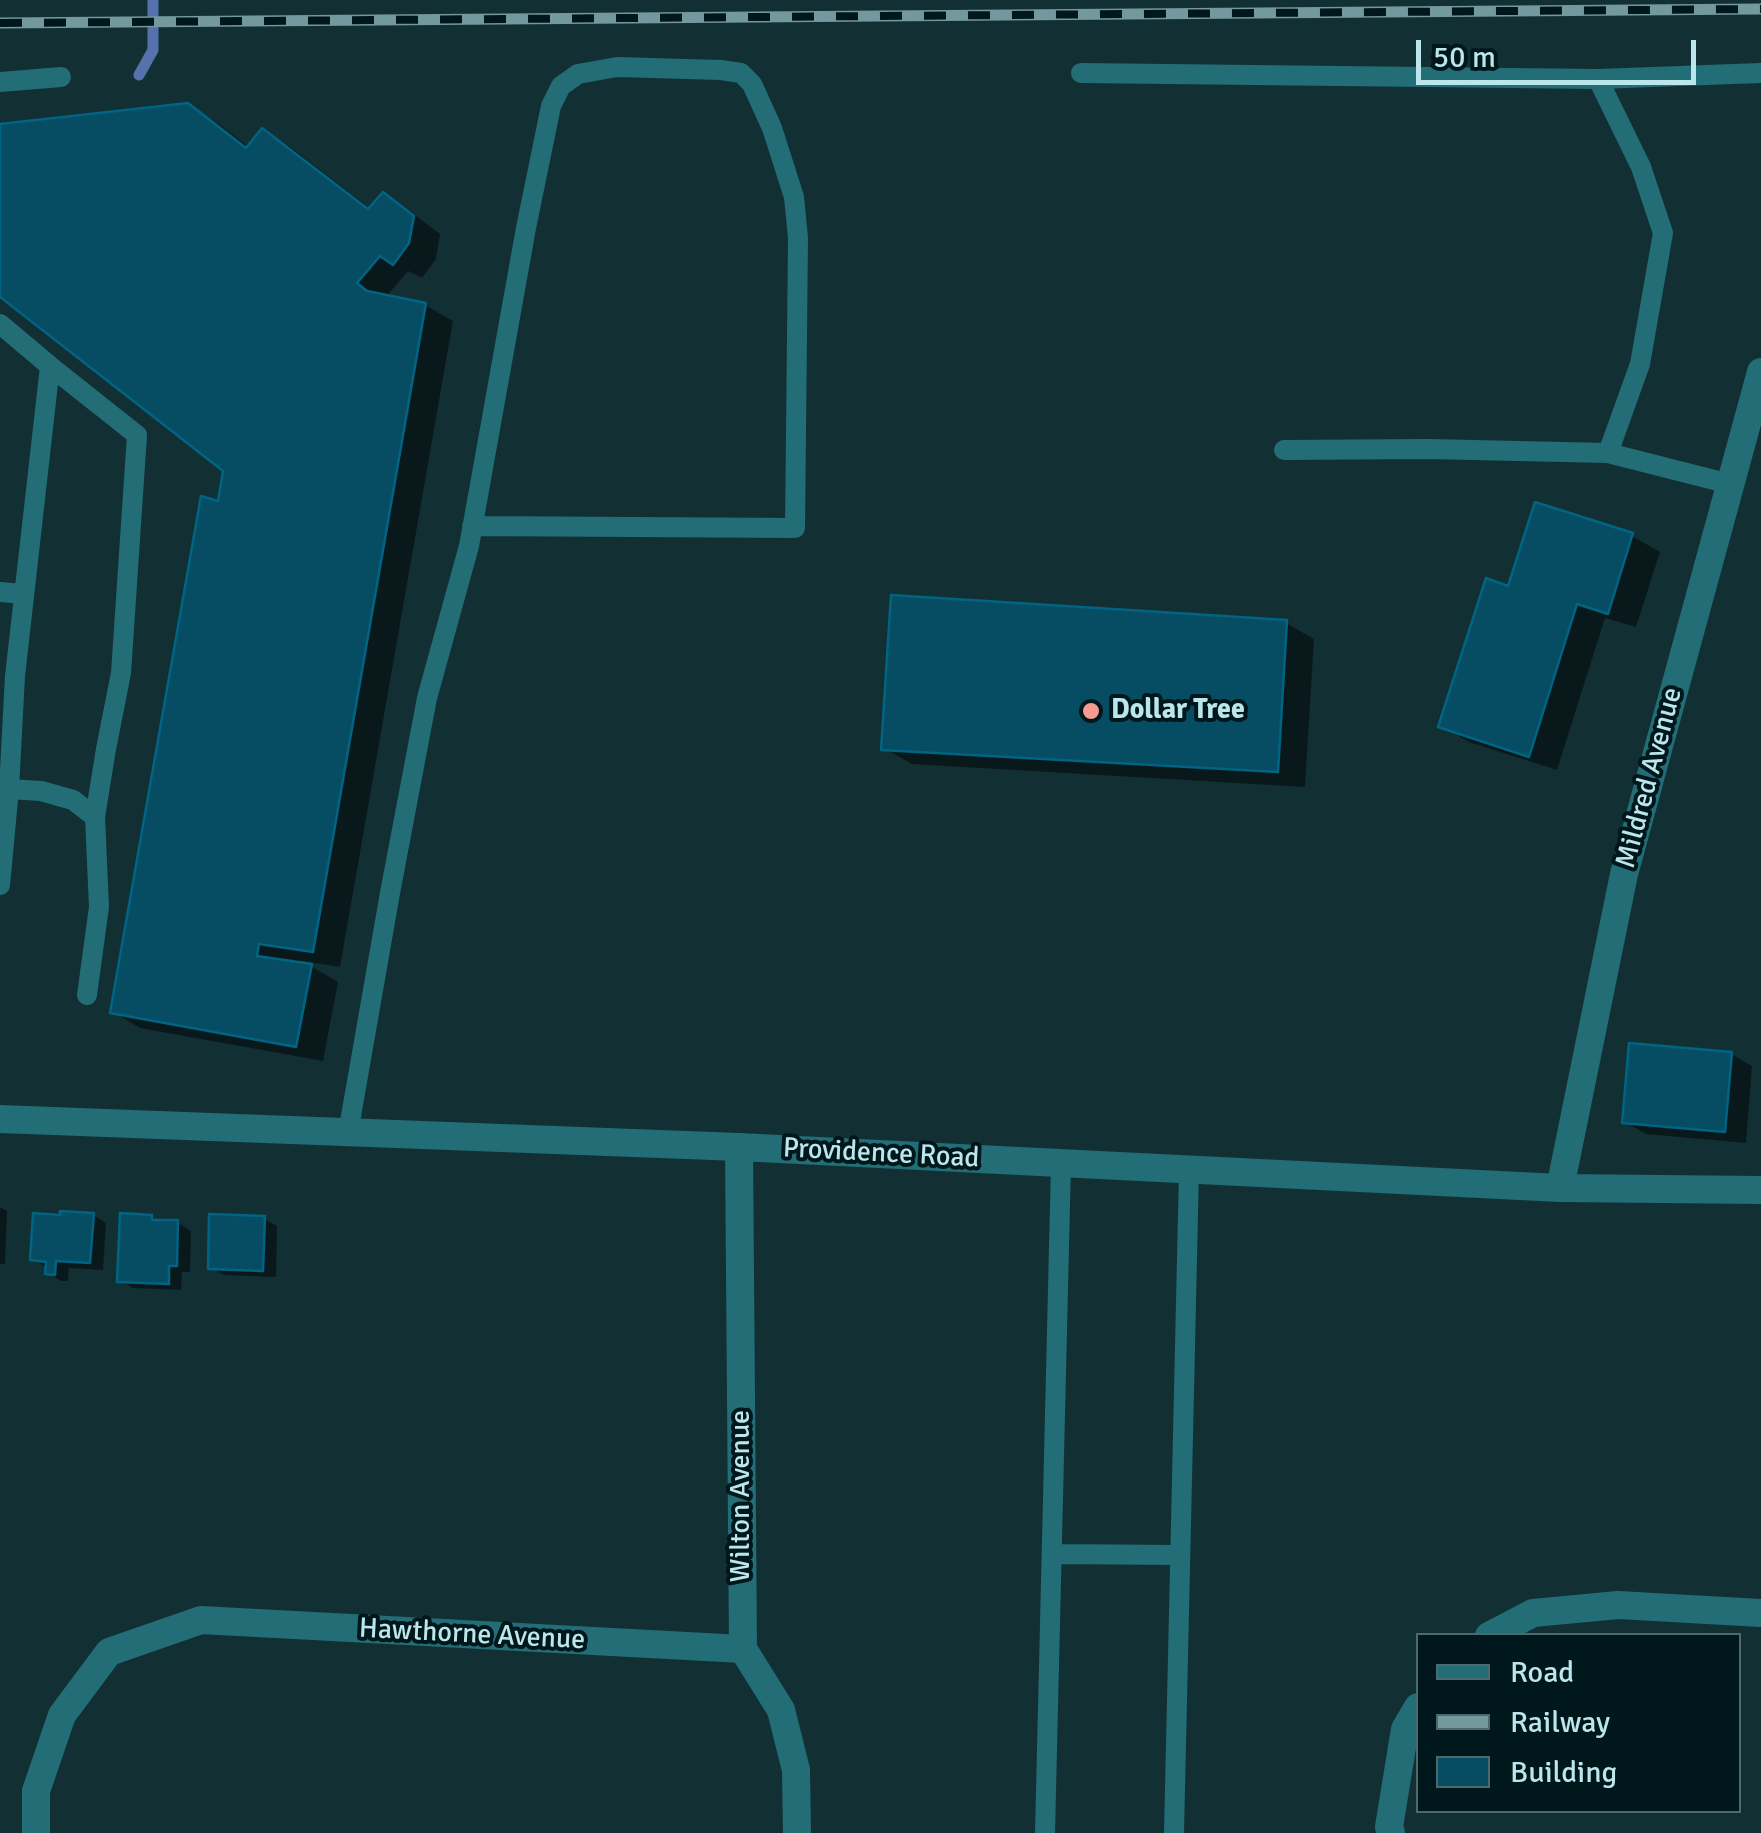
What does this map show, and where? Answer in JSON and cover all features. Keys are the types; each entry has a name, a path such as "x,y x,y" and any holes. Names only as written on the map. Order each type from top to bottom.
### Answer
{"street":[{"name":"Mildred Avenue","path":"1560,1188 1624,874 1761,372"},
{"name":"Providence Road","path":"0,1120 739,1146 1560,1188 1761,1190"},
{"name":"Wilton Avenue","path":"739,1146 743,1649"},
{"path":"1494,1633 1533,1613 1618,1605 1761,1614"},
{"name":"Hawthorne Avenue","path":"36,1833 36,1791 62,1714 110,1652 201,1620 743,1649"},
{"path":"743,1649 781,1710 796,1770 796,1833"},
{"path":"1391,1833 1405,1729 1416,1710"}],"lane":[{"path":"348,1133 427,698 472,526 550,106 561,86 578,74 617,67 741,73 752,84 772,128 794,197 798,238 795,528 472,526"},
{"path":"1081,73 1598,79 1761,73"},
{"path":"0,82 61,77"},
{"path":"1598,79 1641,167 1662,232 1640,364 1608,453"},
{"path":"0,324 136,435 121,673 95,817 99,906 87,995"},
{"path":"0,885 14,676 50,366"},
{"path":"1284,450 1608,453 1730,484"},
{"path":"0,592 23,594"},
{"path":"5,796 41,791 73,800 95,817"},
{"path":"1045,1833 1061,1163"},
{"path":"1174,1833 1189,1169"},
{"path":"1052,1554 1179,1555"}],"building":[{"path":"188,103 246,148 262,128 368,209 383,192 414,216 409,243 393,265 380,256 357,283 367,291 426,303 313,952 259,944 257,956 312,964 296,1047 110,1013 201,496 218,501 223,471 0,297 0,124"},
{"path":"1535,502 1633,533 1608,614 1577,604 1529,757 1438,727 1486,578 1508,586"},
{"path":"891,595 1287,620 1278,772 881,750"},
{"path":"1629,1043 1732,1052 1725,1132 1622,1123"},
{"path":"60,1211 94,1213 90,1263 56,1261 55,1275 45,1274 46,1262 30,1260 33,1213 60,1215"},
{"path":"120,1213 152,1215 152,1220 178,1220 177,1266 169,1266 169,1284 117,1282"},
{"path":"209,1214 265,1216 263,1271 208,1269"}],"waterway":[{"path":"139,75 153,50 153,0"}],"railway":[{"path":"0,23 1761,9"}],"place":[{"name":"Dollar Tree","path":"1091,711"}]}
